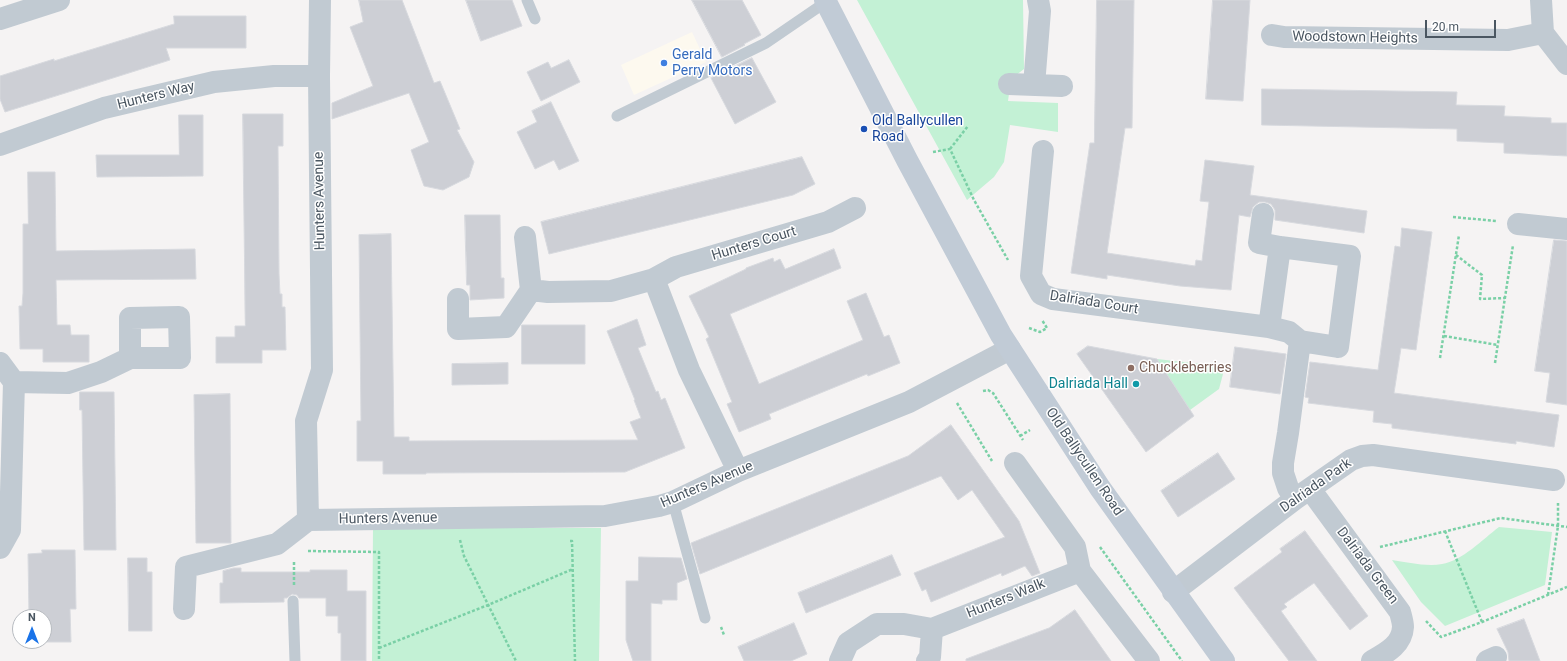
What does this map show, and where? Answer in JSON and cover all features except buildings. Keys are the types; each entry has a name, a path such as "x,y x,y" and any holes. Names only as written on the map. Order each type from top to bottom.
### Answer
{"street":[{"path":"0,19 60,0"},
{"name":"Hunters Avenue","path":"320,0 319,76 322,370 306,421 308,520 605,516 659,506 673,502 738,471 910,402 1010,349"},
{"path":"1034,85 1040,11 1038,0"},
{"path":"1541,0 1543,33 1567,64"},
{"name":"Old Ballycullen Road","path":"825,1 910,165 1001,335 1100,488 1173,592 1224,661"},
{"name":"Woodstown Heights","path":"1272,35 1284,37 1508,40 1543,33"},
{"name":"Hunters Way","path":"0,145 104,108 214,82 274,76 319,76"},
{"path":"1009,84 1062,86"},
{"name":"Dalriada Court","path":"1043,151 1031,276 1041,294 1053,299 1269,327 1289,332 1300,341 1338,347 1350,256 1259,243 1263,214"},
{"name":"Hunters Court","path":"531,290 548,292 611,291 654,279 676,267 828,222 855,208"},
{"path":"1518,224 1567,229"},
{"path":"458,299 458,329 506,327 531,290 525,237"},
{"path":"1269,327 1280,247"},
{"path":"654,279 689,370 738,471"},
{"path":"1300,341 1283,462 1283,473 1288,488 1303,494"},
{"path":"14,382 68,383 101,372 130,358"},
{"path":"0,363 14,382 10,530 0,548"},
{"name":"Dalriada Park","path":"1173,592 1303,494 1351,460 1362,456 1372,455 1554,480"},
{"path":"1005,465 1075,547 1080,571 1148,661"},
{"name":"Dalriada Green","path":"1303,494 1400,612 1403,627 1399,640 1392,649 1372,661"},
{"path":"184,609 186,567 277,544 308,520"},
{"name":"Hunters Walk","path":"932,629 1080,571"},
{"path":"840,661 848,643 877,624 904,624 932,629 930,657 927,661"}],"lane":[{"path":"527,0 534,19"},
{"path":"617,116 766,42 825,1"},
{"path":"673,502 705,618"},
{"path":"294,601 294,661"}],"path":[{"path":"933,152 950,149 968,126"},
{"path":"950,149 974,200"},
{"path":"1453,217 1518,224"},
{"path":"1440,358 1459,235"},
{"path":"1495,363 1513,245"},
{"path":"1456,255 1482,275 1480,299 1505,298"},
{"path":"1029,328 1040,332 1047,328"},
{"path":"1444,336 1498,344"},
{"path":"956,400 980,443 1005,465"},
{"path":"1020,436 1030,430"},
{"path":"1377,548 1501,518 1567,527"},
{"path":"1548,595 1558,526"},
{"path":"1445,531 1482,622"},
{"path":"460,539 464,556 516,661"},
{"path":"564,541 572,541 576,661"},
{"path":"302,551 380,552 379,661"},
{"path":"294,558 294,601"},
{"path":"379,648 488,605 573,569"},
{"path":"1422,617 1441,637 1567,587"},
{"path":"721,627 724,635"}],"shaded area":[{"name":"Gerald Perry Motors","path":"692,32 706,62 634,95 621,65"}],"green space":[{"path":"857,0 1023,0 1024,69 1011,79 1008,101 1058,103 1058,132 1010,125 1004,162 994,177 967,200"},
{"path":"1157,359 1219,366 1223,374 1219,389 1190,410"},
{"path":"1499,527 1552,532 1545,585 1445,626 1421,602 1392,560 1430,565 1450,562 1465,554"},
{"path":"373,528 601,528 599,661 372,661"}],"place":[{"name":"Gerald Perry Motors","path":"664,63"},
{"name":"Old Ballycullen Road","path":"864,129"},
{"name":"Chuckleberries","path":"1131,368"},
{"name":"Dalriada Hall","path":"1136,384"}]}
